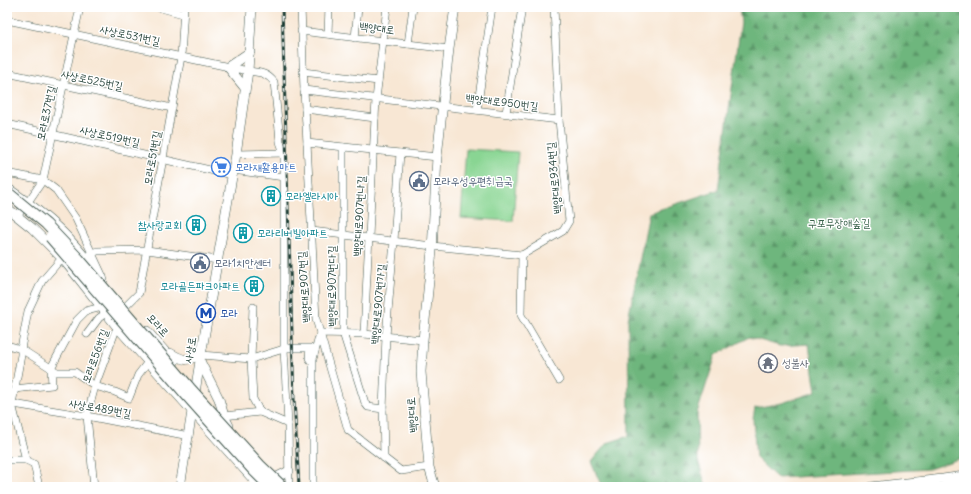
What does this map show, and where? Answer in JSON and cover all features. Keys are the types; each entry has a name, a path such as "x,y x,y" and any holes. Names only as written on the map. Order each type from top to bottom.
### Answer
{"highway":[{"name":"모라로","path":"7,193 46,224 79,259 190,388 260,465 284,487"},
{"name":"모라로","path":"7,201 43,230 253,470 273,483"},
{"path":"945,487 964,485"}],"main road":[{"name":"사상로","path":"180,487 236,154 248,71 252,7"},
{"name":"백양대로","path":"436,487 429,467 420,372 432,246 437,157 455,7"},
{"path":"245,88 228,67 250,52"},
{"name":"모라로","path":"7,188 38,210 63,234 89,255 107,284 125,307 229,426 273,483 284,487"},
{"path":"7,208 32,228 62,258 118,328 260,487"},
{"path":"164,350 181,359 201,357 229,426"},
{"path":"190,431 202,423"},
{"path":"273,483 289,471"},
{"path":"871,487 964,476"}],"street":[{"name":"모라로37번길","path":"17,216 43,180 80,7"},
{"path":"157,7 184,11"},
{"name":"백양대로907번길","path":"301,7 316,319 348,430 401,471 429,467"},
{"path":"328,34 329,7"},
{"path":"355,38 358,7"},
{"name":"백양대로907번나길","path":"364,334 376,99 387,7"},
{"path":"408,44 413,7"},
{"path":"477,110 492,7"},
{"path":"506,113 522,7"},
{"name":"백양대로934번길","path":"522,255 563,231 569,221 559,120 554,7"},
{"name":"모라로51번길","path":"125,307 139,293 181,57 184,11"},
{"name":"사상로531번길","path":"7,20 264,74 270,76 274,82 280,142 284,154 284,349 288,424 289,487"},
{"name":"백양대로","path":"301,31 449,49"},
{"path":"303,72 378,81"},
{"name":"사상로525번길","path":"7,73 172,108"},
{"path":"304,90 442,106"},
{"name":"백양대로950번길","path":"442,106 559,120"},
{"path":"305,108 375,118"},
{"name":"사상로519번길","path":"7,124 233,173"},
{"path":"307,143 437,157"},
{"name":"백양대로907번다길","path":"343,147 343,333 365,403 368,407 383,409"},
{"name":"백양대로907번가길","path":"384,458 383,409 386,336 400,153"},
{"path":"236,154 284,154"},
{"path":"7,173 43,180 56,190 76,219 89,255 98,251 147,250 218,260"},
{"path":"233,173 284,177"},
{"path":"312,231 432,246 522,255 521,315 559,380"},
{"path":"26,460 9,404 14,389 21,355 28,311 42,281 62,258"},
{"path":"253,307 251,359 253,398 260,412"},
{"path":"87,334 104,310"},
{"path":"14,389 52,385 51,368 77,320 86,312 104,310"},
{"name":"모라로56번길","path":"94,487 87,416 95,386 115,332 118,328"},
{"path":"313,487 313,363 320,333 364,334 422,340"},
{"path":"7,345 21,349 57,372 75,372 95,386 129,398 138,375 148,362"},
{"path":"201,357 251,359 287,348 310,348 309,358 313,363"},
{"name":"사상로489번길","path":"9,404 190,431"},
{"path":"224,416 260,412 288,424"},
{"path":"7,460 26,460 34,464 39,487"}],"green space":[{"name":"구포무장애숲길","path":"739,7 964,7 964,457 929,469 777,478 756,458 753,419 755,408 782,403 816,392 809,344 780,346 749,337 716,355 697,413 698,460 706,487 602,487 591,462 607,443 629,436 628,320 649,213 718,190 741,22"},
{"path":"466,149 518,152 513,221 461,218"}],"railway":[{"path":"282,7 294,399 299,487"}],"place":[{"name":"모라재활용마트","path":"221,167"},
{"name":"모라우성우편취급국","path":"419,181"},
{"name":"모라엘라시아","path":"271,196"},
{"name":"참사랑교회","path":"196,225"},
{"name":"모라리버빌아파트","path":"243,233"},
{"name":"모라1치안센터","path":"200,263"},
{"name":"모라골든파크아파트","path":"254,286"},
{"name":"모라","path":"206,313"},
{"name":"성불사","path":"768,363"}]}
